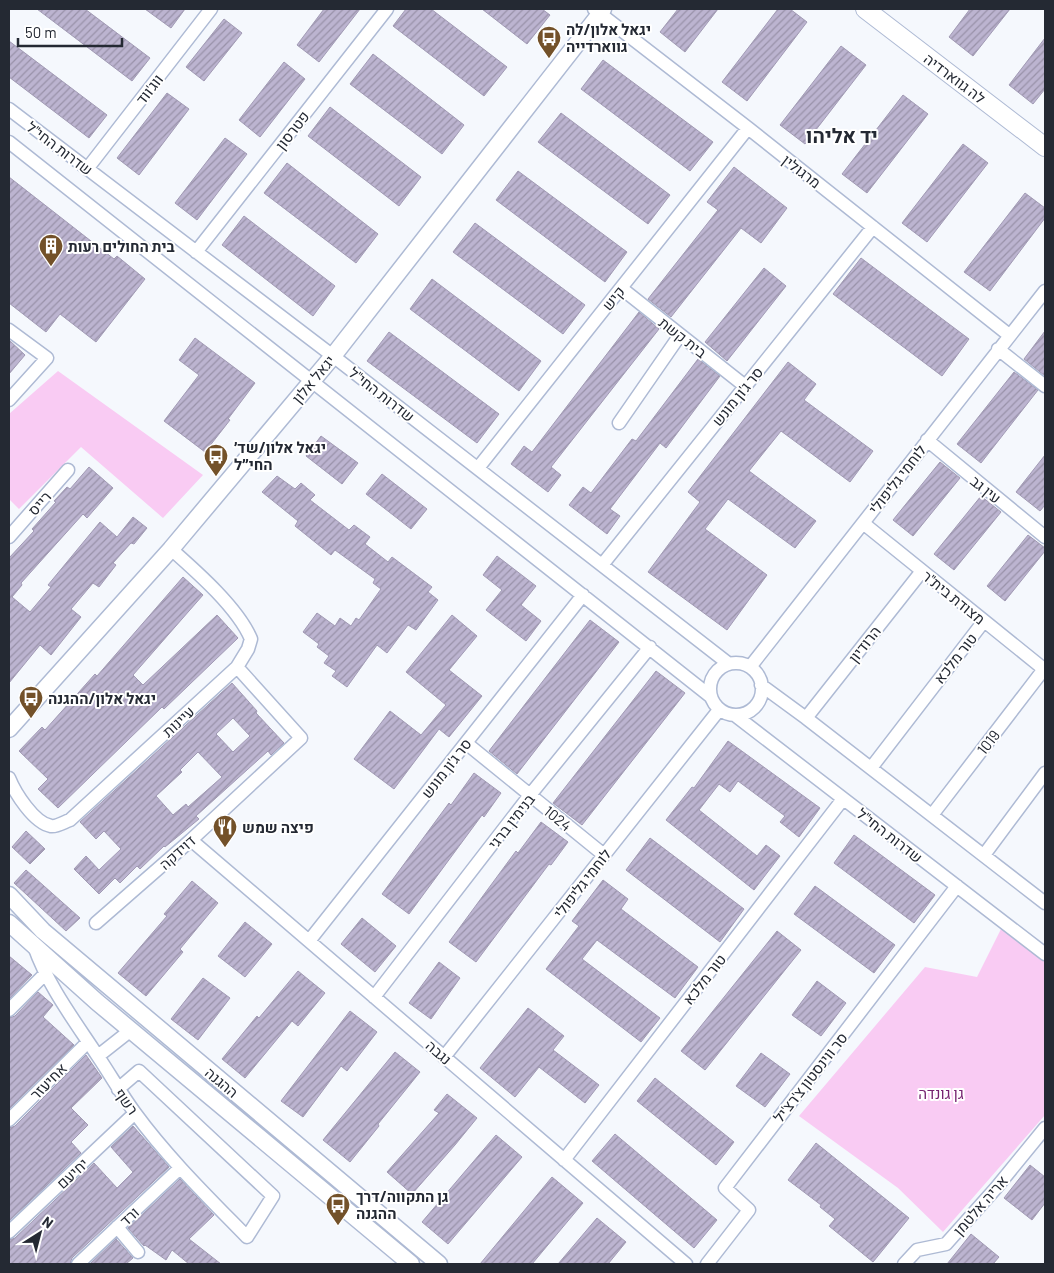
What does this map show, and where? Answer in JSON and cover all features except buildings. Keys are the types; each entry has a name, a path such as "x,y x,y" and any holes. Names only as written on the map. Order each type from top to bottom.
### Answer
{"main road":[{"name":"לה גווארדיה","path":"864,9 1045,147"}],"street":[{"name":"ווג'ווד","path":"87,169 211,9"},
{"name":"פטרסון","path":"196,252 388,9"},
{"name":"מרגולין","path":"601,10 1009,335"},
{"name":"יגאל אלון","path":"9,729 171,549 333,356 601,10"},
{"name":"שדרות החי\"ל","path":"9,109 333,356 729,664"},
{"name":"קיש","path":"478,468 748,128"},
{"name":"שדרות החי\"ל","path":"9,142 710,696"},
{"name":"סר ג'ון מונש","path":"602,565 873,227"},
{"name":"בית קשת","path":"621,288 745,386"},
{"name":"לוחמי גליפולי","path":"750,667 1045,291"},
{"path":"9,330 47,358 9,400"},
{"path":"619,423 680,335"},
{"path":"998,349 1045,386"},
{"name":"עין גב","path":"927,440 1045,537"},
{"name":"רייס","path":"9,536 68,470"},
{"name":"מצודת בית\"ר","path":"862,523 1045,669"},
{"name":"עיינות","path":"9,778 13,788 28,809 42,822 50,826 57,826 70,820 237,667 248,649 251,639 248,631 204,579 171,549"},
{"name":"הרודיון","path":"806,718 922,571"},
{"name":"סר ג'ון מונש","path":"309,941 583,595"},
{"name":"טור מלכא","path":"871,768 984,621"},
{"name":"בנימין ברגי","path":"374,997 530,795 650,647"},
{"path":"729,664 742,664 750,667 758,676 761,685 761,697 758,704 752,710 736,716 719,710 710,696 711,680 714,674 718,669 729,664"},
{"name":"דוידקה","path":"96,923 191,840 301,738 237,667"},
{"name":"1019","path":"932,815 1045,669"},
{"path":"761,685 1045,903"},
{"name":"לוחמי גליפולי","path":"444,1057 719,710"},
{"name":"שדרות החי\"ל","path":"736,716 1045,954"},
{"name":"1024","path":"466,743 604,855"},
{"path":"984,855 1045,773"},
{"name":"טור מלכא","path":"564,1160 843,799"},
{"name":"נגבה","path":"191,840 686,1264"},
{"name":"סר ווינסטון צ'רצ'יל","path":"707,1264 749,1210 725,1188 957,886"},
{"name":"ההגנה","path":"9,895 44,931 439,1264"},
{"name":"ההגנה","path":"9,923 131,1030 411,1264"},
{"name":"רשף","path":"34,946 45,974 118,1089 135,1113 180,1168 247,1237 273,1196 138,1071 118,1089"},
{"path":"9,1010 45,974"},
{"path":"98,1056 131,1030"},
{"name":"אחיעזר","path":"9,1120 88,1042"},
{"name":"יחיעם","path":"9,1232 135,1113"},
{"name":"אריה אלטמן","path":"904,1264 917,1250 946,1244 996,1188 1045,1128"},
{"name":"ורד","path":"78,1264 180,1168"},
{"path":"116,1227 138,1252"}],"green space":[{"path":"58,371 203,475 163,518 81,447 19,509 9,499 9,414"},
{"name":"גן גונדה","path":"1001,929 1045,962 1045,1115 943,1232 898,1188 799,1116 925,967 977,977"}],"place":[{"name":"יגאל אלון/לה גווארדייה","path":"549,59"},
{"name":"בית החולים רעות","path":"51,267"},
{"name":"יגאל אלון/שד׳ החי״ל","path":"216,477"},
{"name":"יגאל אלון/ההגנה","path":"31,719"},
{"name":"פיצה שמש","path":"225,848"},
{"name":"גן התקווה/דרך ההגנה","path":"338,1226"}],"district":[{"name":"יד אליהו","path":"842,135"}]}
